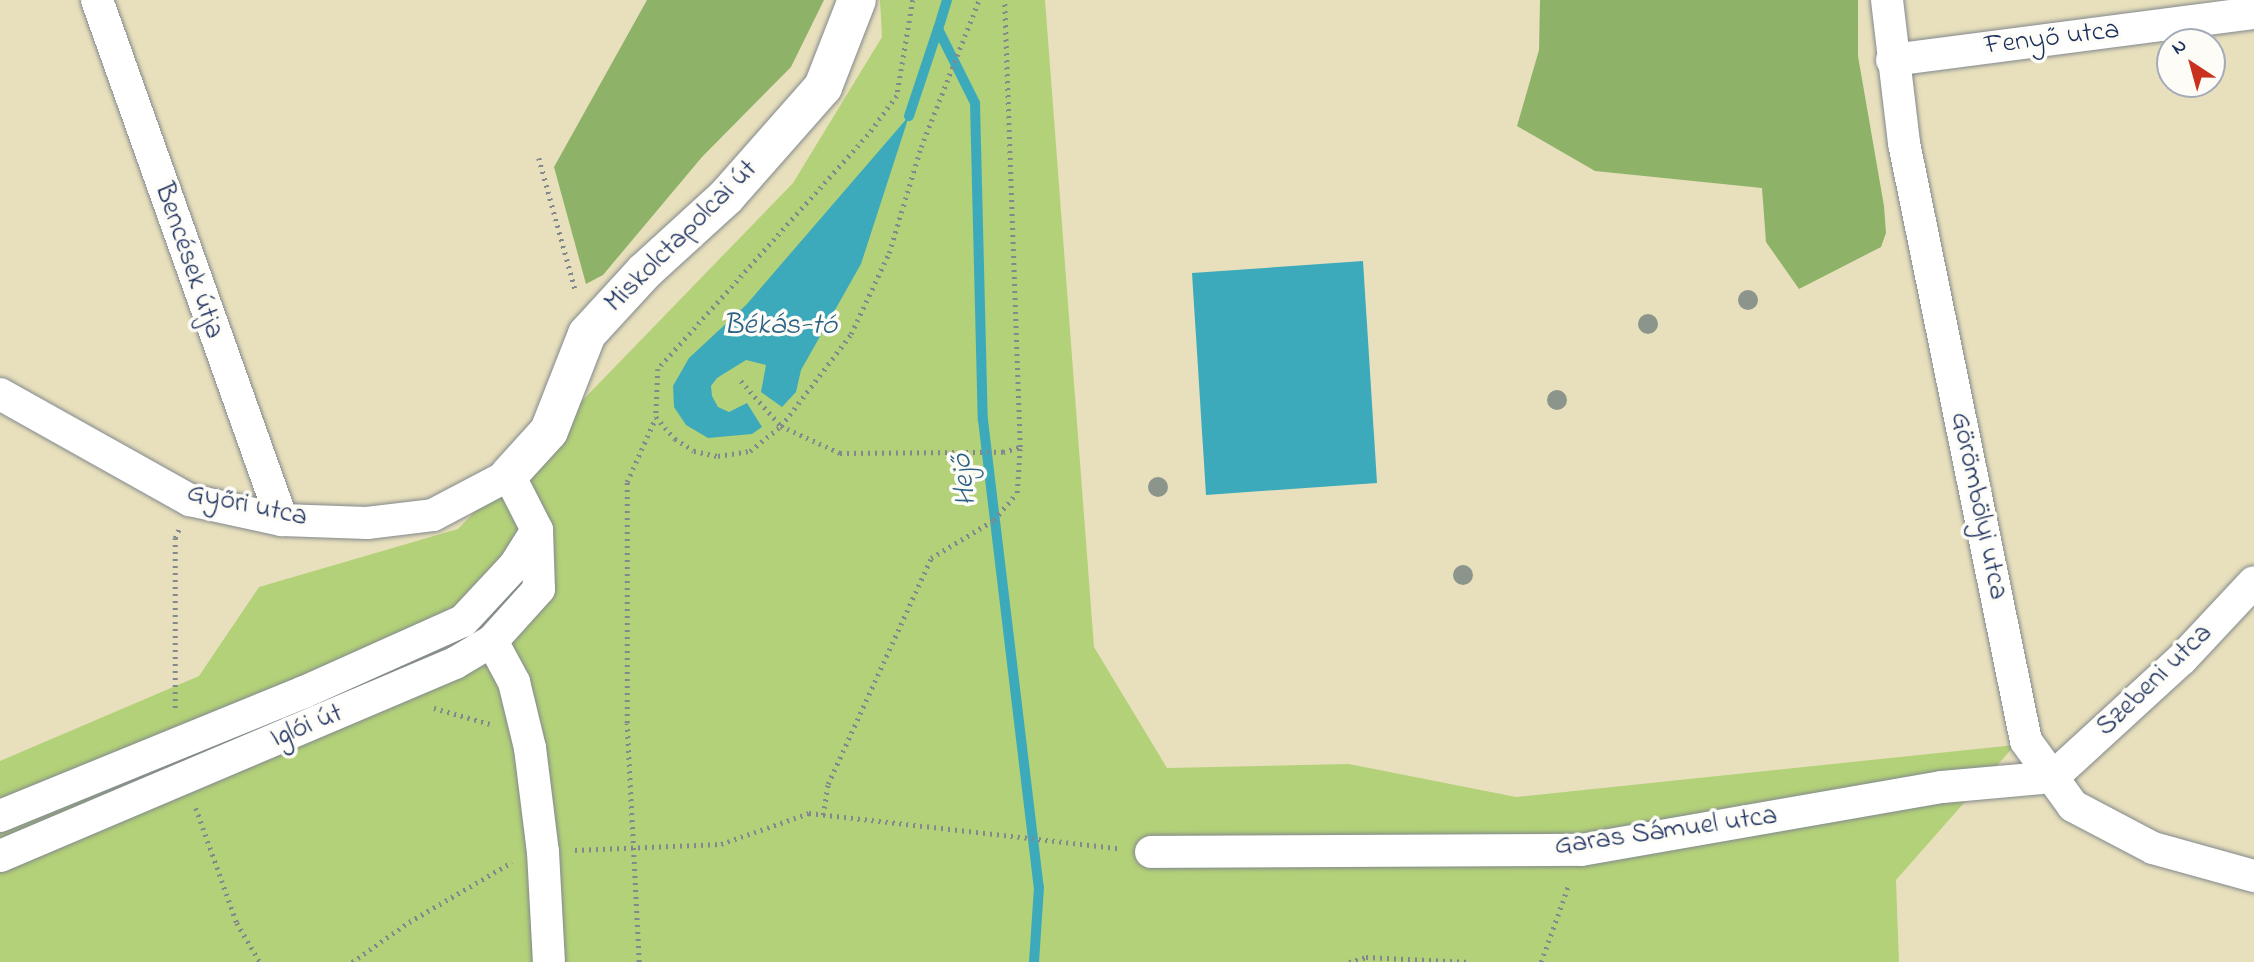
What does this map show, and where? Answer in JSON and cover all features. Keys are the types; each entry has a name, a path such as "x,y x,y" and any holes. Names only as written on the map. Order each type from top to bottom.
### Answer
{"street":[{"name":"Bencések útja","path":"97,0 282,520"},
{"name":"Miskolctapolcai út","path":"509,475 549,431 587,334 645,271 726,197 823,87 858,0"},
{"name":"Görömbölyi utca","path":"1887,0 1892,60 1904,143 2026,741 2073,806 2153,848 2254,876"},
{"name":"Fenyő utca","path":"1892,60 2254,13"},
{"name":"Győri utca","path":"0,394 190,500 282,520 367,523 433,514 509,475"},
{"name":"Iglói út","path":"0,856 185,776 382,698 492,641 539,589 537,530 509,475"},
{"name":"Iglói út","path":"0,816 304,692 463,621 515,565 537,530"},
{"name":"Szebeni utca","path":"2053,777 2182,659 2254,582"},
{"path":"492,641 514,682 530,748 543,852 549,962"},
{"name":"Garas Sámuel utca","path":"1151,852 1581,850 1942,787 2053,777"}],"path":[{"path":"639,962 627,723 627,482 656,417 658,369 868,135 897,96 913,0"},
{"path":"656,417 684,445 718,456 750,451 781,426 851,334 889,253 921,147 979,0"},
{"path":"823,815 828,784 931,558 994,520 1017,493 1020,447 1004,0"},
{"path":"539,158 587,334"},
{"path":"741,381 781,426 840,453 992,452 1020,447"},
{"path":"175,718 175,538 190,500"},
{"path":"420,704 495,726 530,748"},
{"path":"185,776 237,923 260,962"},
{"path":"352,962 479,881 543,852 721,844 809,813 1151,852"},
{"path":"1541,962 1581,850"},
{"path":"1349,962 1366,957 1470,962"}],"green space":[{"path":"647,0 824,0 791,67 702,157 603,275 586,284 554,167"},
{"path":"880,0 1045,0 1094,647 1167,768 1349,764 1516,797 2015,745 1896,880 1899,962 0,962 0,761 199,676 259,587 458,529 793,183 882,37"},
{"path":"1540,0 1858,0 1858,56 1884,206 1886,233 1881,247 1799,289 1766,242 1762,188 1595,171 1517,126 1539,50"}],"water":[{"name":"Békás-tó","path":"909,116 861,264 801,370 796,392 782,407 761,392 766,365 746,360 717,378 711,386 712,396 718,407 729,412 747,403 762,427 752,434 708,438 686,425 674,407 673,386 689,358 746,305"},
{"path":"1363,261 1377,483 1206,495 1192,273"}],"waterway":[{"name":"Hejő","path":"947,0 938,29 975,103 983,420 1039,887 1034,962"},
{"path":"909,116 938,29"}]}
